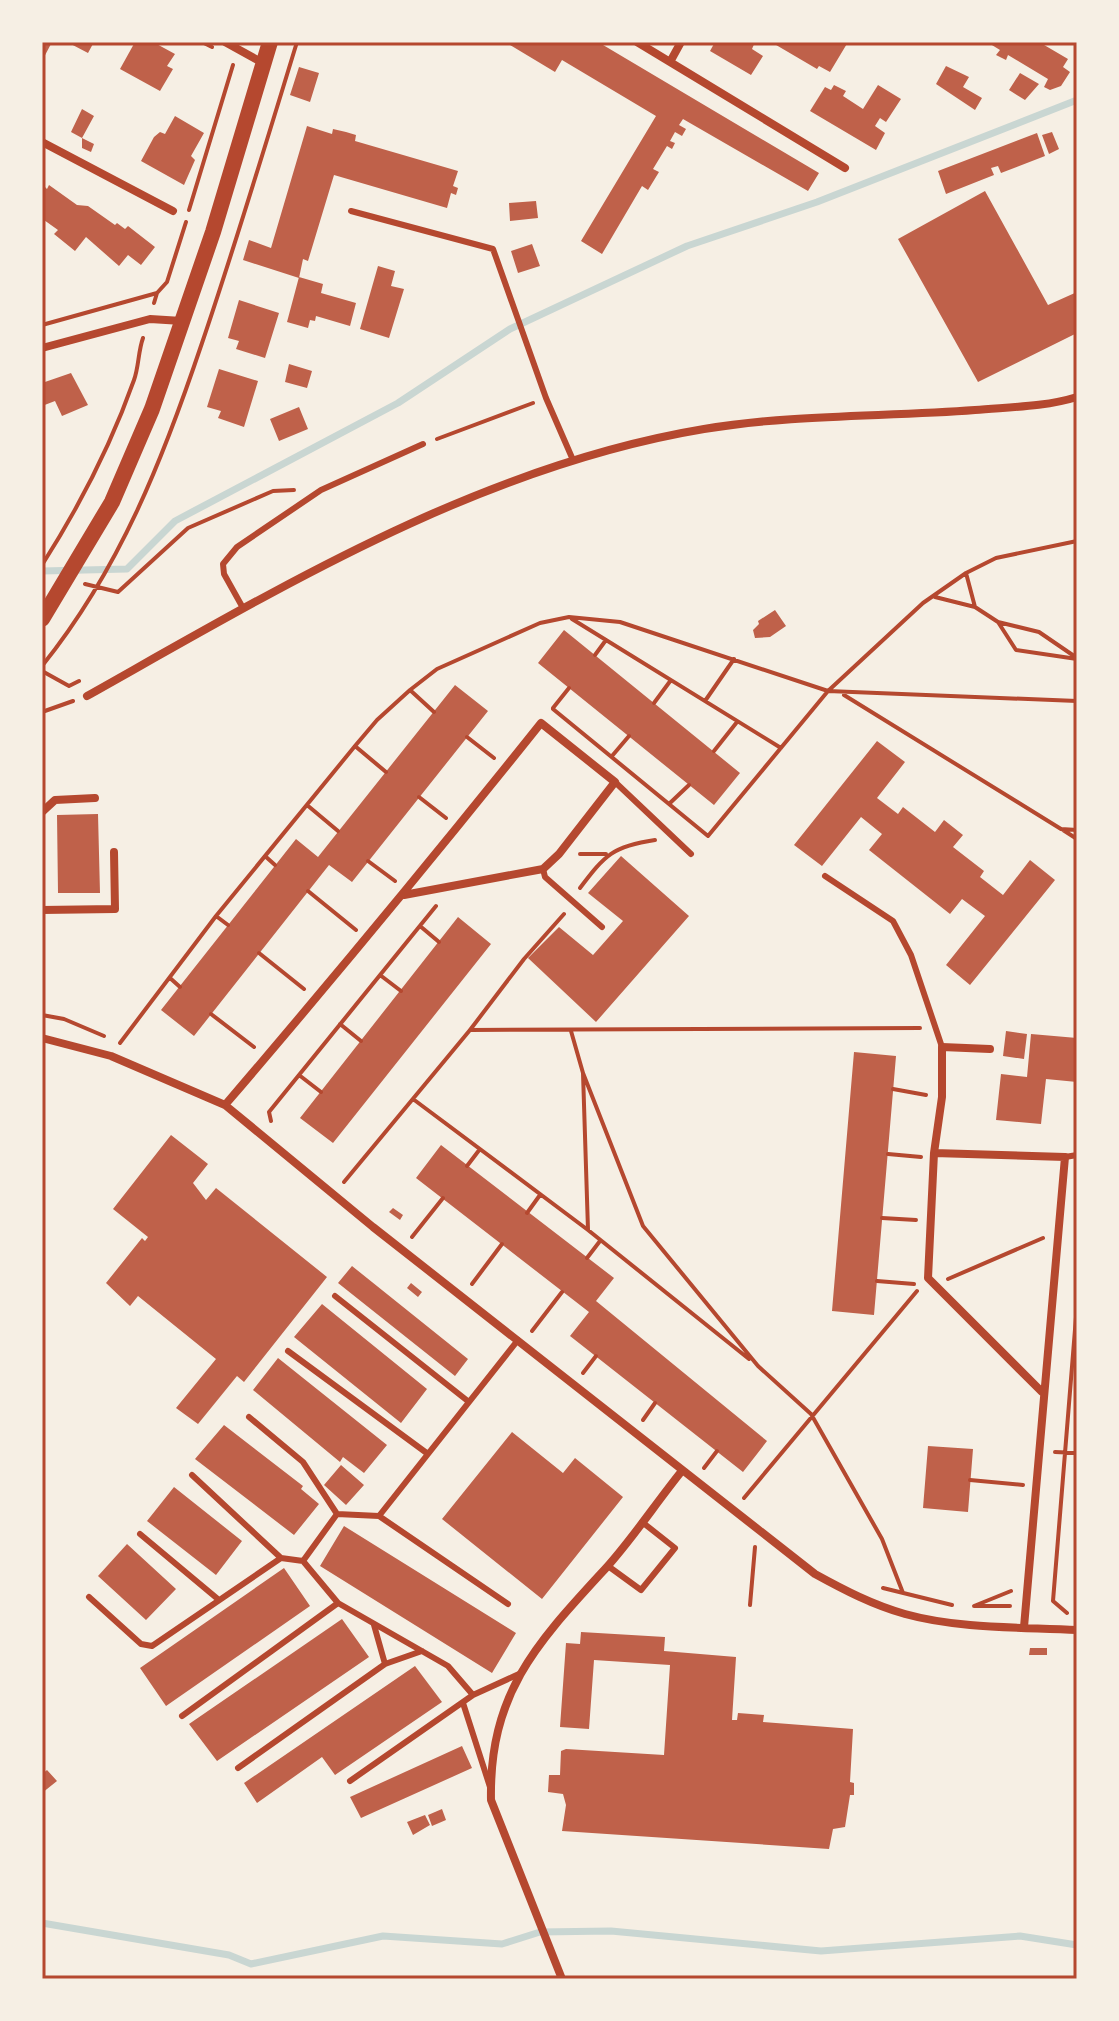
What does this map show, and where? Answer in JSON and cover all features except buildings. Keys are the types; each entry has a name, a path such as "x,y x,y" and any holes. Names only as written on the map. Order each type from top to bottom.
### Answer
{"main road":[{"path":"42,619 112,502 152,409 213,232 270,42"}],"street":[{"path":"225,42 264,63"},
{"path":"637,42 845,168"},
{"path":"670,62 681,42"},
{"path":"42,142 173,211"},
{"path":"42,348 150,319 182,321"},
{"path":"87,696 243,608 458,504 573,460 701,429 746,423 992,408 1077,397"},
{"path":"225,1105 406,893 541,723 615,782 559,854 543,869 451,888 406,893"},
{"path":"42,812 55,800 95,798"},
{"path":"42,910 115,909 114,852"},
{"path":"42,1038 111,1056 225,1105 385,1237 815,1574 877,1605 936,1620 1077,1630"},
{"path":"990,1049 942,1047 942,1097 934,1155 928,1278 1042,1392"},
{"path":"934,1155 1065,1157 1042,1392 1024,1627"},
{"path":"562,1979 500,1827 491,1790 491,1771 506,1698 559,1616 608,1566 681,1472"}],"lane":[{"path":"351,211 493,249 546,398 573,460"},
{"path":"243,608 224,574 223,564 237,547 321,490 423,444"},
{"path":"615,782 691,854"},
{"path":"543,869 545,877 574,899 602,927"},
{"path":"825,876 893,921 911,955 942,1047"},
{"path":"1065,1157 1077,1155"},
{"path":"335,1296 469,1402"},
{"path":"379,1516 518,1340"},
{"path":"288,1351 428,1454"},
{"path":"249,1417 303,1462 337,1514"},
{"path":"192,1475 281,1558 303,1561 338,1603 448,1666 473,1695"},
{"path":"337,1514 379,1516 508,1604"},
{"path":"303,1561 337,1514"},
{"path":"608,1566 641,1590 675,1548 642,1522"},
{"path":"140,1534 219,1600"},
{"path":"89,1597 141,1644 152,1646 281,1558"},
{"path":"182,1716 338,1603"},
{"path":"374,1623 385,1664"},
{"path":"238,1768 385,1664 422,1651"},
{"path":"350,1781 473,1695 519,1674"},
{"path":"463,1703 491,1790"}],"path":[{"path":"42,666 69,632 106,575 142,506 171,434 225,277 297,42"},
{"path":"42,565 84,496 134,380 157,293 167,282 238,49"},
{"path":"42,325 157,293"},
{"path":"423,444 546,398"},
{"path":"73,582 118,592 188,528 273,491 321,490"},
{"path":"552,709 708,836 828,691 933,596 966,573 996,558 1077,541"},
{"path":"966,573 975,607"},
{"path":"933,596 975,607 998,622 1039,632 1077,658"},
{"path":"569,617 781,748"},
{"path":"120,1043 216,916 355,746 410,690 437,669 540,623 569,617 620,622 842,694 1077,701"},
{"path":"998,622 1016,650 1077,658"},
{"path":"595,655 606,640"},
{"path":"705,701 734,659"},
{"path":"654,703 671,680"},
{"path":"541,723 569,688"},
{"path":"410,690 434,712"},
{"path":"842,694 1077,839"},
{"path":"42,712 87,696"},
{"path":"714,751 738,721"},
{"path":"601,771 629,736"},
{"path":"467,737 506,767"},
{"path":"355,746 386,772"},
{"path":"670,803 689,785"},
{"path":"419,797 458,828"},
{"path":"307,805 338,831"},
{"path":"1061,829 1077,830"},
{"path":"559,854 606,854 633,843 674,837"},
{"path":"343,1184 470,1030 606,854"},
{"path":"265,856 275,865"},
{"path":"368,861 406,893"},
{"path":"271,1128 269,1112 451,888"},
{"path":"308,891 367,938"},
{"path":"216,916 228,925"},
{"path":"420,926 439,942"},
{"path":"259,953 316,999"},
{"path":"380,975 401,991"},
{"path":"169,977 180,987"},
{"path":"211,1014 266,1057"},
{"path":"340,1024 361,1041"},
{"path":"470,1030 934,1028"},
{"path":"571,1031 583,1073 643,1226 758,1366"},
{"path":"583,1073 588,1230"},
{"path":"299,1075 321,1092"},
{"path":"893,1089 942,1097"},
{"path":"413,1099 588,1230 758,1366 811,1414 882,1539 896,1567 903,1593"},
{"path":"467,1166 480,1149"},
{"path":"888,1154 934,1155"},
{"path":"527,1213 540,1195"},
{"path":"411,1238 443,1198"},
{"path":"882,1218 930,1221"},
{"path":"744,1498 915,1291 1059,1231"},
{"path":"587,1258 600,1240"},
{"path":"471,1285 502,1244"},
{"path":"877,1281 935,1285"},
{"path":"531,1332 562,1292"},
{"path":"1067,1613 1053,1601 1077,1305"},
{"path":"583,1373 596,1356"},
{"path":"643,1420 655,1403"},
{"path":"704,1468 717,1451"},
{"path":"692,1459 714,1476"},
{"path":"970,1480 1035,1486"},
{"path":"734,1491 753,1506"},
{"path":"750,1605 754,1548 764,1536"},
{"path":"876,1586 960,1607 974,1606"}],"waterway":[{"path":"42,571 127,569 175,521 398,403 510,329 687,246 817,202 1077,100"},
{"path":"42,1923 229,1955 251,1964 383,1936 502,1944 540,1932 611,1931 821,1951 1020,1936 1077,1945"}]}
